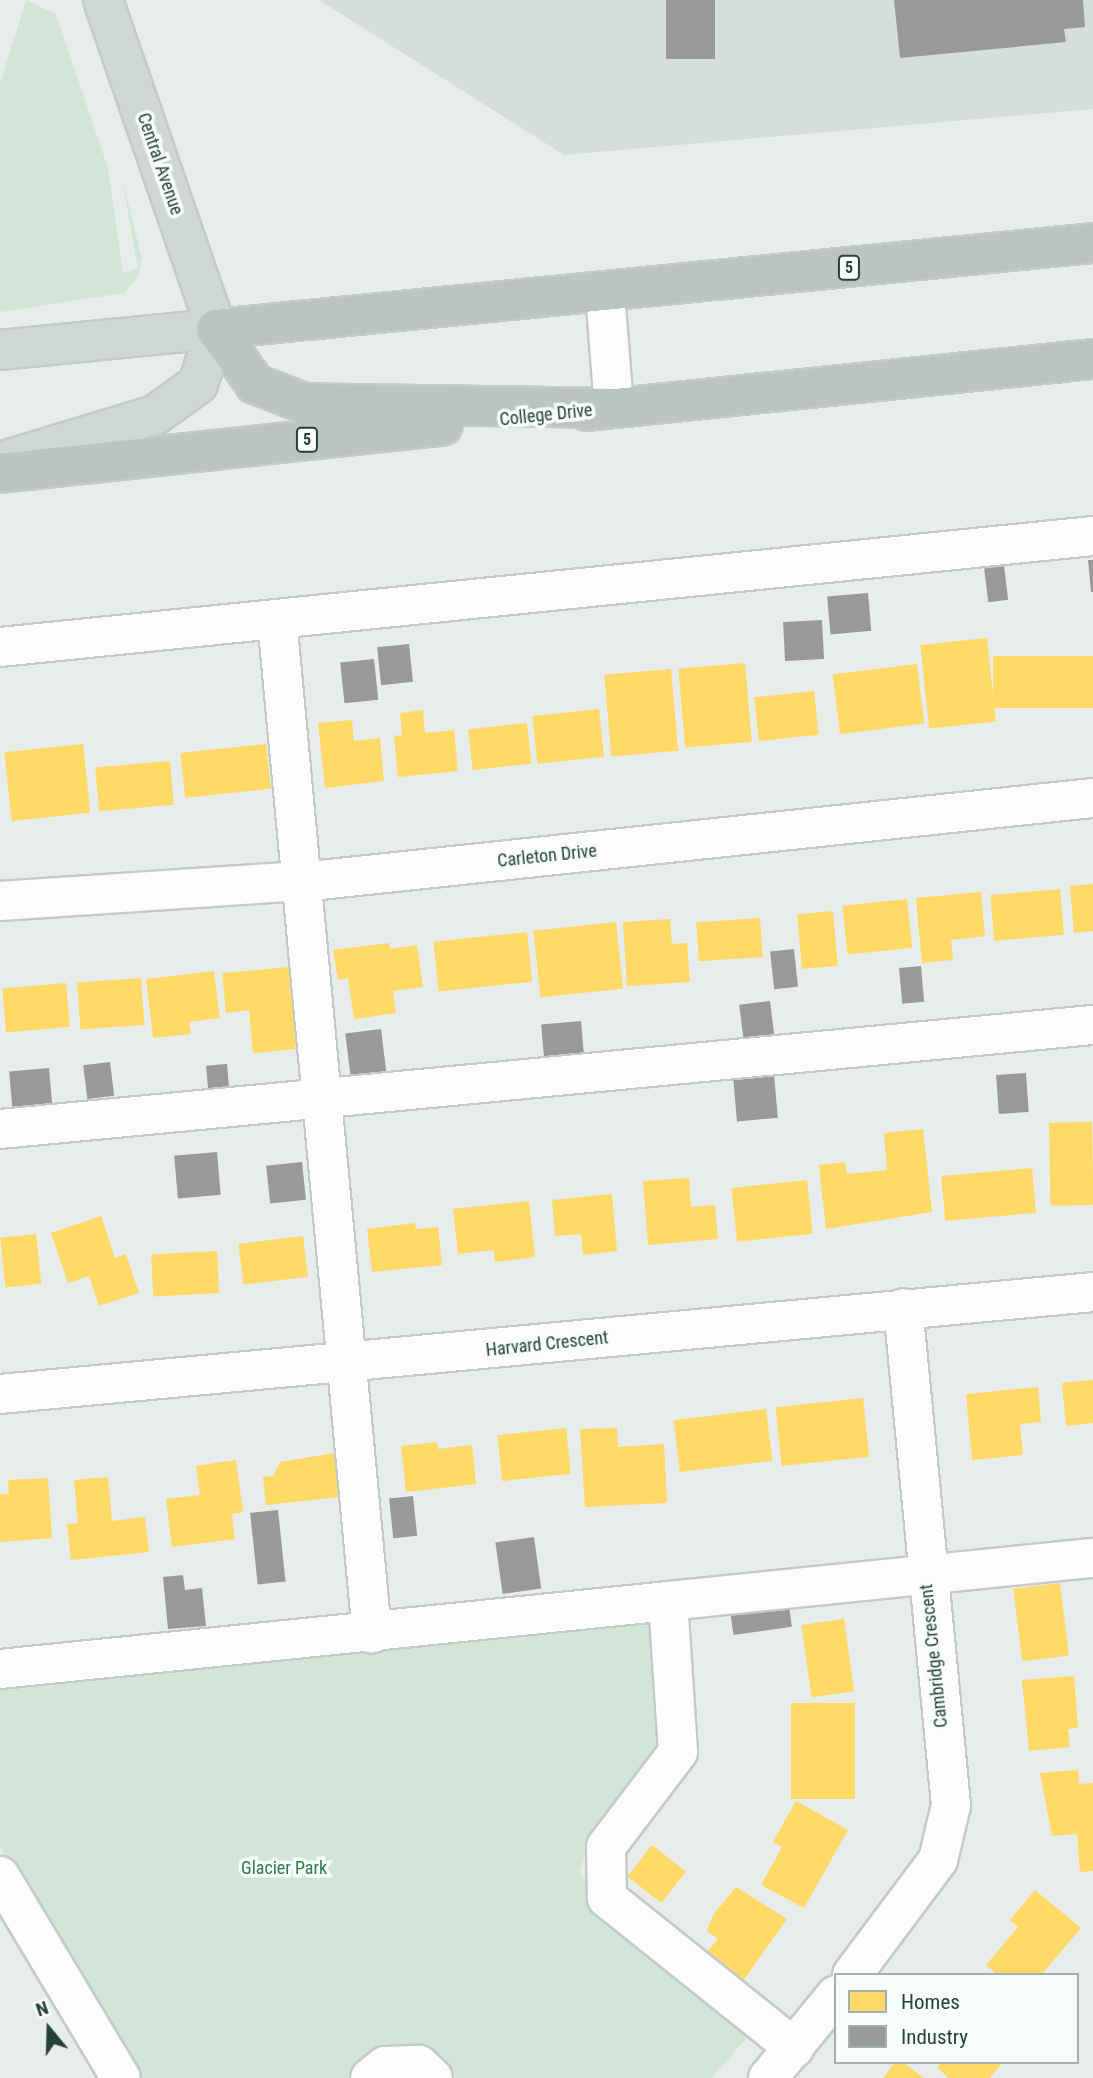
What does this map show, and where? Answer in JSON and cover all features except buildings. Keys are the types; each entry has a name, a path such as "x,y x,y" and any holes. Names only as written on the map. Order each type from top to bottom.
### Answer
{"highway":[{"name":"5","path":"216,329 606,293 1093,243"},
{"path":"216,329 255,384 304,403 614,408"},
{"name":"College Drive","path":"0,473 1093,359"}],"main road":[{"name":"Central Avenue","path":"103,0 216,329"},
{"name":"5","path":"0,350 216,329"},
{"path":"0,462 155,415 198,384 216,329"}],"street":[{"path":"606,293 614,408"},
{"path":"0,647 1093,536"},
{"path":"277,619 351,1362 372,1634"},
{"name":"Carleton Drive","path":"0,901 304,881 1093,798"},
{"path":"0,1129 326,1101 1093,1025"},
{"name":"Harvard Crescent","path":"0,1394 903,1308 1093,1293"},
{"name":"Cambridge Crescent","path":"853,1973 938,1860 951,1805 925,1570 903,1308"},
{"path":"0,1670 372,1634 925,1570 1093,1558"},
{"path":"667,1601 678,1752 606,1847 607,1898 794,2048"},
{"path":"0,1876 121,2078"},
{"path":"768,2078 834,1998"},
{"path":"370,2078 385,2066 419,2065 433,2078"}],"shaded area":[{"path":"319,0 1093,0 1093,109 564,155"}],"green space":[{"path":"26,0 56,14 108,168 123,273 138,268 121,174 142,259 138,276 124,293 0,312 0,84"},
{"name":"Glacier Park","path":"659,1618 666,1749 594,1830 580,1871 601,1912 750,2034 712,2078 456,2078 418,2043 377,2058 353,2078 134,2078 0,1846 0,1679 15,1687"}]}
